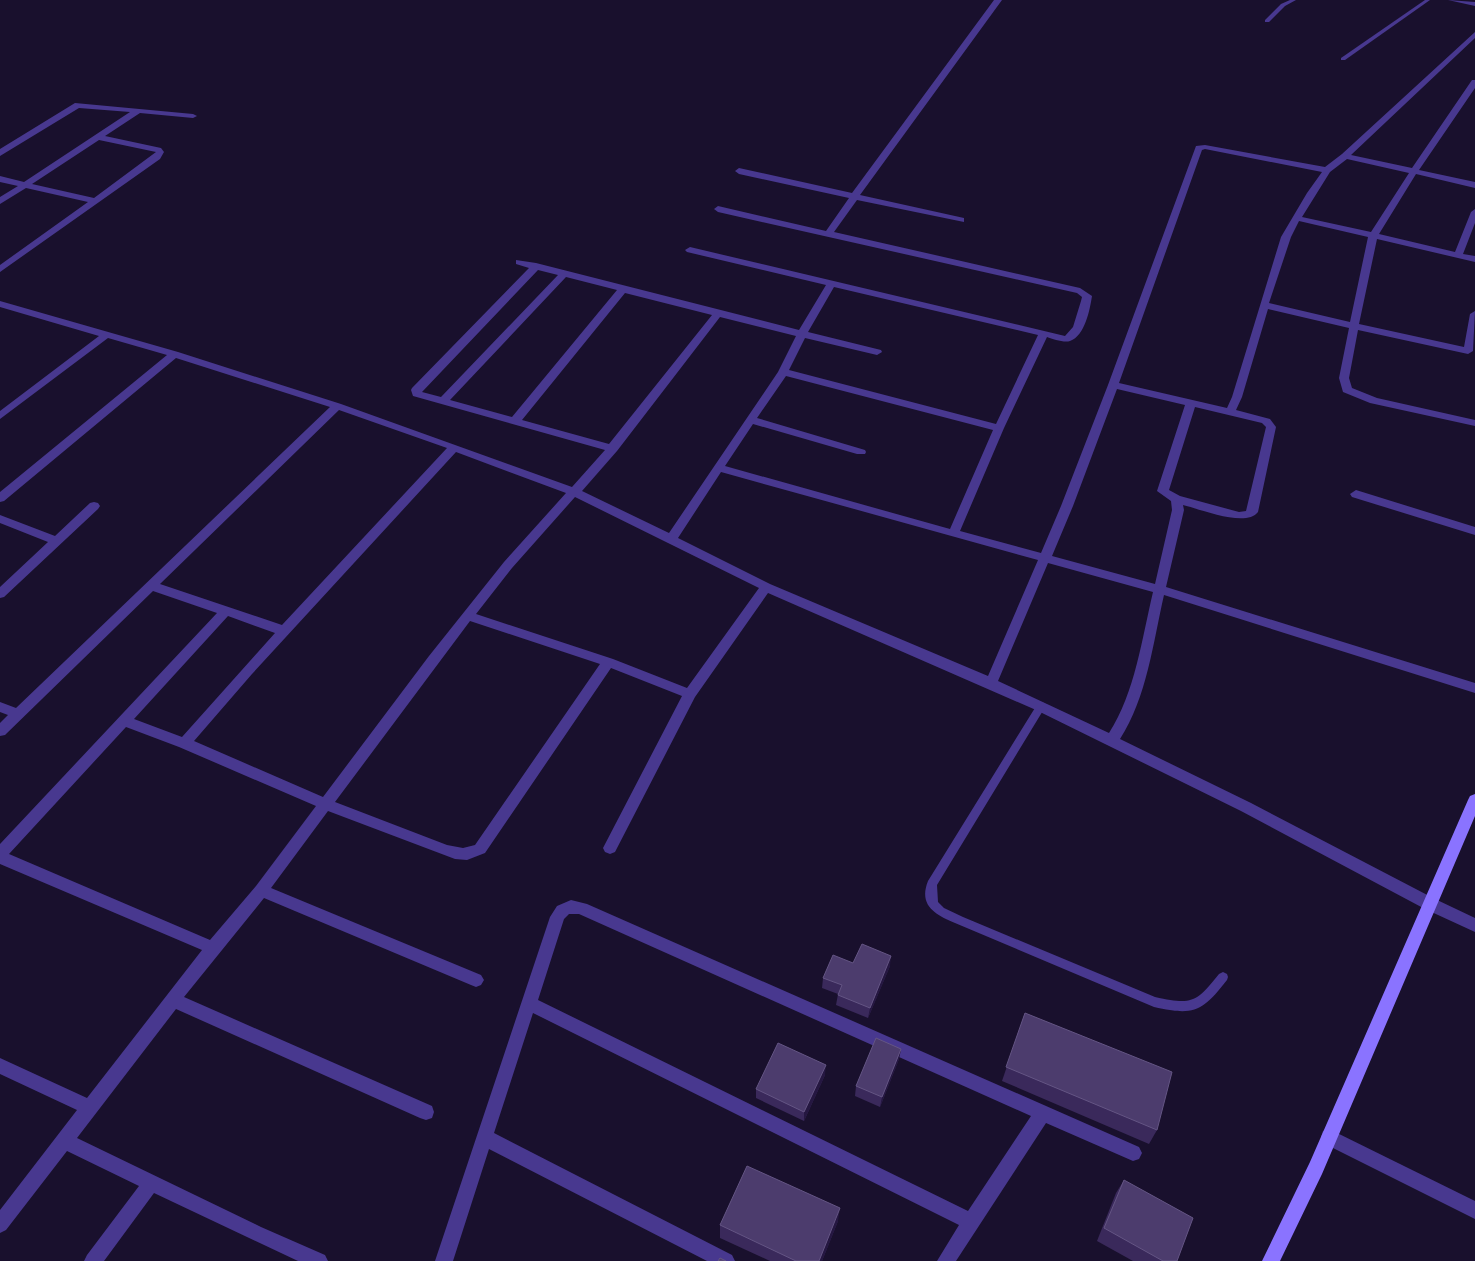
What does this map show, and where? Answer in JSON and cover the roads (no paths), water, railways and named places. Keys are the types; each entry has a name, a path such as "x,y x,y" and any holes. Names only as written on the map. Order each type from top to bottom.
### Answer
{"street":[{"path":"828,234 998,0"},
{"path":"1452,0 1475,4"},
{"path":"1230,412 1237,396 1278,259 1296,218 1327,170 1345,156 1475,34"},
{"path":"1475,82 1433,141 1373,236 1344,378 1347,390 1374,401 1475,424"},
{"path":"0,153 76,106 82,105 193,116"},
{"path":"0,201 138,111"},
{"path":"0,268 157,157 160,152 98,137"},
{"path":"991,682 1045,559 1113,385 1199,148 1205,147 1327,170"},
{"path":"1345,156 1475,185"},
{"path":"739,171 962,220"},
{"path":"0,179 96,201"},
{"path":"690,250 1067,339 1072,337 1086,302 1087,296 1084,293 718,209"},
{"path":"1458,255 1475,212"},
{"path":"1296,218 1475,259"},
{"path":"519,262 718,314 877,352"},
{"path":"536,266 416,390 418,394 613,449"},
{"path":"443,401 564,274"},
{"path":"671,540 783,372 802,334 831,284"},
{"path":"515,421 623,289"},
{"path":"0,304 174,354 337,406 574,492 741,572 766,587 991,682 1112,740 1246,807 1430,904 1475,924"},
{"path":"1265,304 1471,352 1475,314"},
{"path":"0,1224 88,1107 261,890 508,564 613,449 718,314"},
{"path":"954,534 1043,334"},
{"path":"0,416 106,335"},
{"path":"0,498 174,354"},
{"path":"783,372 1000,428"},
{"path":"1113,385 1266,421 1271,427 1252,512 1249,514 1239,516 1176,499 1165,494 1164,487 1191,404"},
{"path":"0,732 337,406"},
{"path":"751,420 862,452"},
{"path":"184,743 284,631 454,447"},
{"path":"718,468 1159,589 1475,688"},
{"path":"1356,494 1475,531"},
{"path":"1112,740 1123,723 1138,680 1178,510 1176,499"},
{"path":"0,594 94,506"},
{"path":"0,519 56,541"},
{"path":"150,585 284,631"},
{"path":"610,848 690,694 766,587"},
{"path":"213,948 0,856 226,611"},
{"path":"468,616 608,662 690,694"},
{"path":"125,721 184,743 326,804 463,856 471,855 480,849 608,662"},
{"path":"0,707 18,714"},
{"path":"1271,1261 1329,1137 1430,904 1471,819 1475,800"},
{"path":"261,890 476,980"},
{"path":"444,1261 557,917 561,910 568,907 576,907 1133,1153"},
{"path":"173,1000 426,1112"},
{"path":"528,1003 972,1222"},
{"path":"0,1066 88,1107"},
{"path":"946,1261 1043,1112"},
{"path":"1329,1137 1475,1210"},
{"path":"484,1138 726,1261"},
{"path":"64,1141 255,1233 319,1261"},
{"path":"93,1261 152,1182"}],"lane":[{"path":"1267,21 1283,5 1294,0"},
{"path":"1343,58 1428,0"},
{"path":"1041,706 932,884 930,897 932,905 968,924 1154,1002 1180,1007 1198,1005 1206,999 1223,977"}]}
